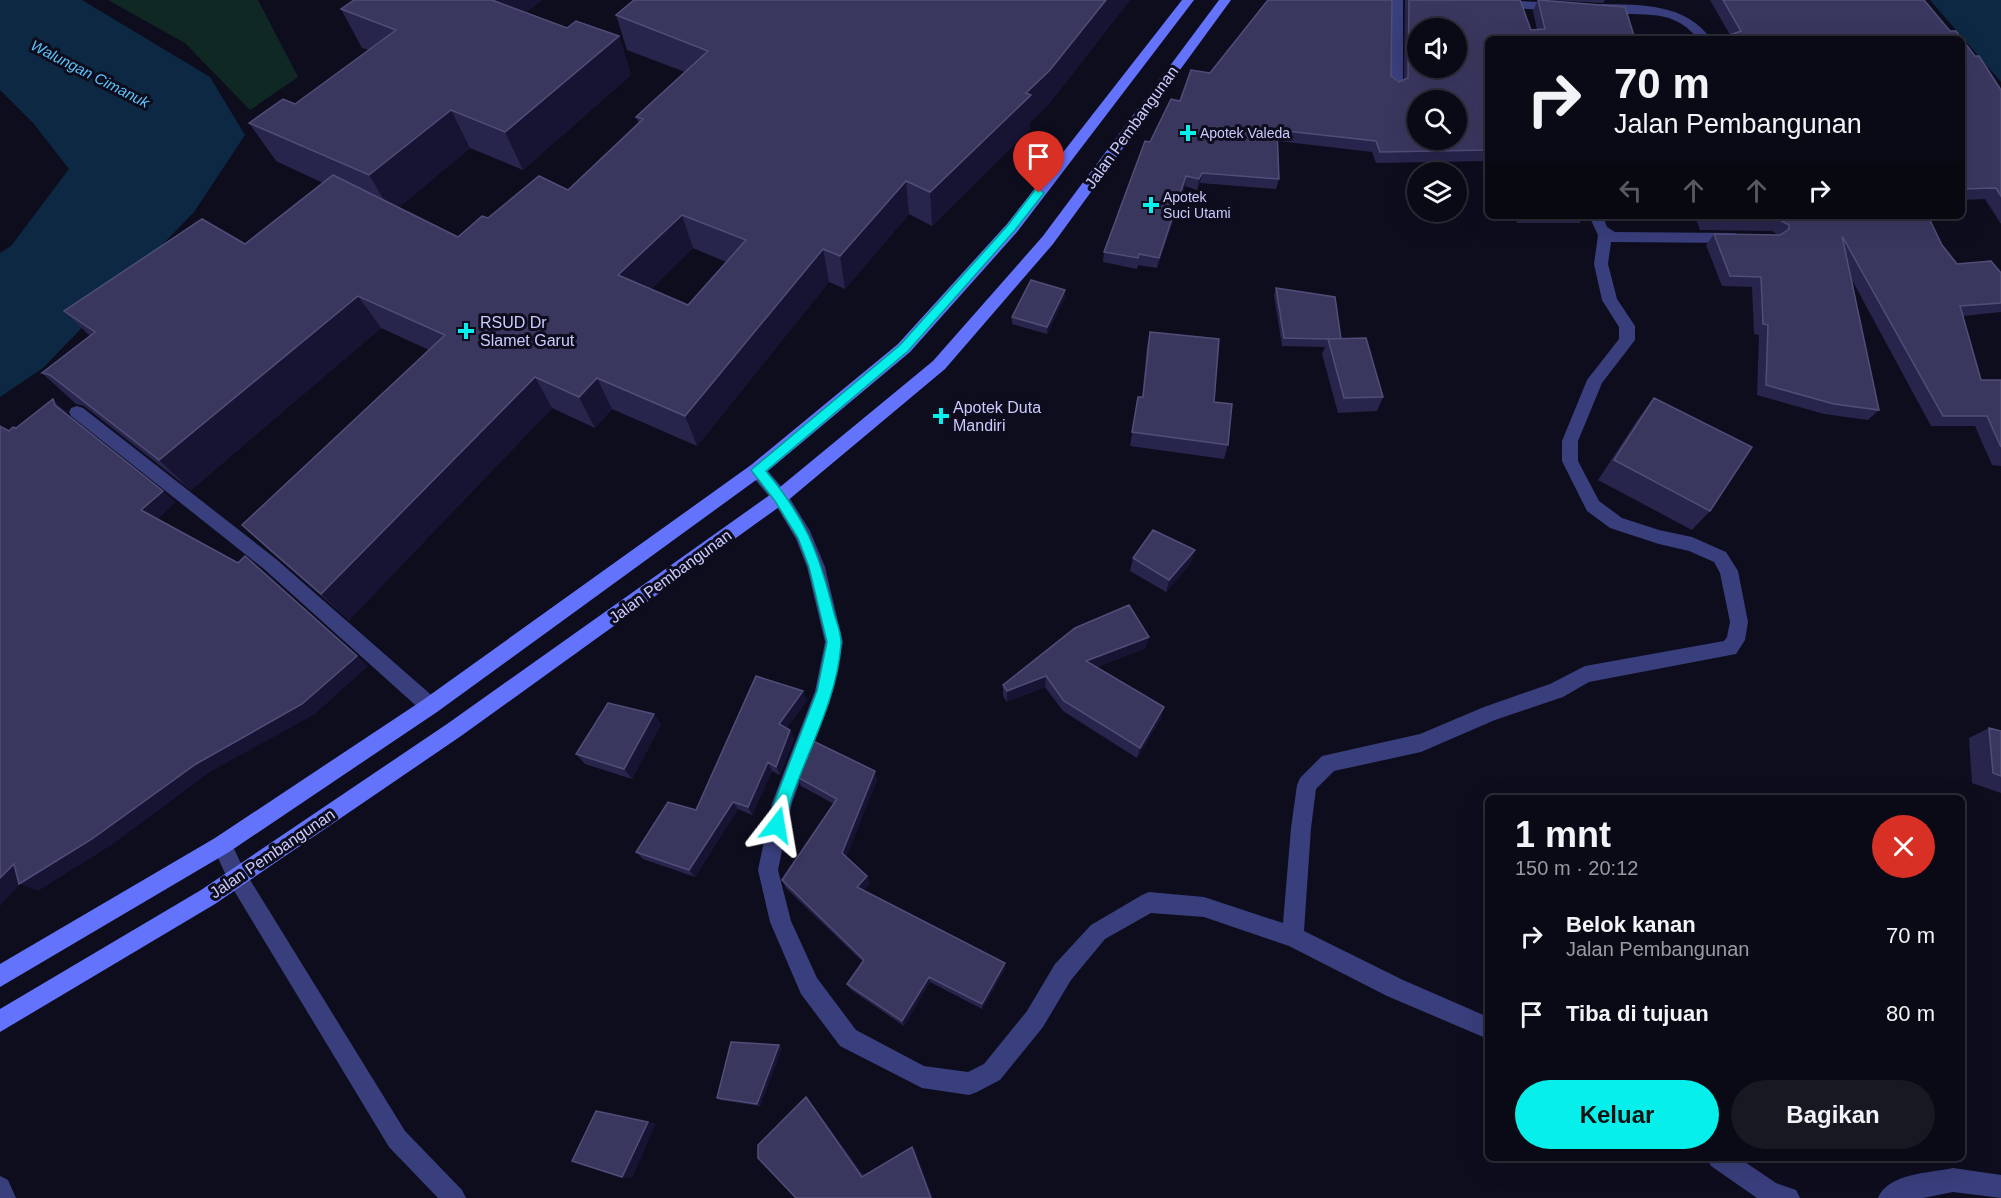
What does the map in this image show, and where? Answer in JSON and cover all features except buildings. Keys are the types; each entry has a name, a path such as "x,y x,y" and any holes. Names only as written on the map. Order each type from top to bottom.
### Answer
{"main road":[{"name":"Jalan Pembangunan","path":"0,976 222,845 430,706 758,470 904,348 1012,228 1188,0"},
{"name":"Jalan Pembangunan","path":"0,1021 237,877 463,723 780,497 939,365 1048,240 1225,0"}],"street":[{"path":"1396,87 1397,0"},
{"path":"1489,3 1524,11 1567,7"},
{"path":"1589,8 1669,13 1689,21 1702,36"},
{"path":"1293,937 1301,828 1307,784 1329,763 1421,743 1491,713 1556,690 1585,674 1729,648 1736,640 1739,622 1729,571 1720,557 1692,544 1659,537 1616,523 1593,506 1570,461 1570,441 1595,380 1627,340 1627,326 1610,300 1601,264 1605,234 1598,219"},
{"path":"1605,234 1612,237 1749,238"},
{"path":"77,412 270,564 430,706"},
{"path":"758,470 780,497 804,536 812,557 834,642 824,691 782,803 768,870 781,922 809,986 848,1038 922,1077 969,1084 992,1072 1035,1020 1063,972 1098,932 1149,902 1204,907 1293,937 1395,988 1485,1027"},
{"path":"222,845 237,877 397,1139 454,1198"},
{"path":"1723,1161 1770,1193 1788,1198"},
{"path":"1890,1198 1900,1191 1953,1180 2001,1187"},
{"path":"0,1188 4,1198"}],"green space":[{"path":"108,0 258,0 298,77 250,110 185,43"}],"water":[{"name":"Walungan Cimanuk","path":"0,0 82,0 210,77 245,135 194,212 43,368 0,397 0,253 11,246 69,169 34,124 0,90"},
{"path":"1930,0 2001,0 2001,82 1965,40 1965,36 1961,36"}],"place":[{"name":"Apotek Valeda","path":"1188,133"},
{"name":"Apotek Suci Utami","path":"1151,205"},
{"name":"RSUD Dr Slamet Garut","path":"466,331"},
{"name":"Apotek Duta Mandiri","path":"941,416"}],"route":[{"path":"777,825 782,803 824,691 834,642 816,567 804,536 780,497 758,470 904,348 1012,228 1039,193"}]}
